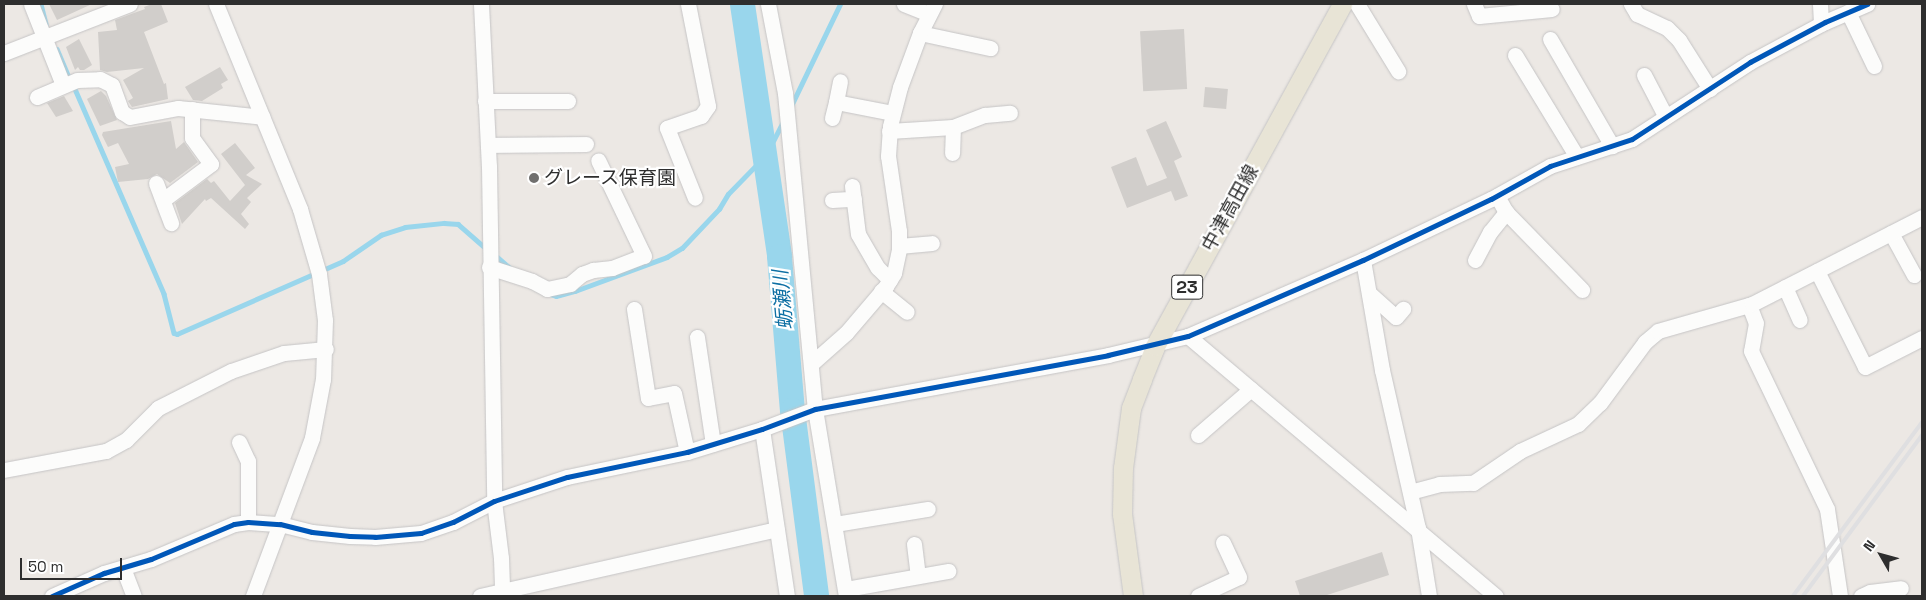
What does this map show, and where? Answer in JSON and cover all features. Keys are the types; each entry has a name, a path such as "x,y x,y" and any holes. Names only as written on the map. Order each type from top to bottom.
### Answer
{"main road":[{"name":"中津高田線","path":"1133,596 1122,514 1123,468 1131,408 1155,346 1338,6"}],"street":[{"path":"31,4 63,85"},
{"path":"4,53 130,4"},
{"path":"216,4 300,209 315,260 324,304 326,349 323,379 312,438 253,596"},
{"path":"481,4 488,145 494,501 501,558 502,593"},
{"path":"688,4 708,106 701,116 667,128 695,198"},
{"path":"768,4 785,93 812,363 813,410 846,593 948,571"},
{"path":"812,363 846,333 886,285 894,272 899,246 899,231 888,156 889,131 892,113 920,33 932,9 904,4"},
{"path":"1358,4 1398,71"},
{"path":"1474,4 1479,16 1552,8"},
{"path":"1631,4 1637,14 1667,28 1679,40 1710,89"},
{"path":"1820,4 1821,24"},
{"path":"52,596 104,573 151,559 224,528 248,522 280,524 312,532 350,536 375,537 421,533 453,522 494,501 567,477 687,452 765,428 813,410 1155,346 1188,336 1363,260 1496,196 1550,166 1632,139 1750,62 1821,24 1867,4"},
{"path":"1848,12 1874,66"},
{"path":"920,33 990,48"},
{"path":"1550,39 1612,146"},
{"path":"1515,55 1577,157"},
{"path":"1644,75 1666,117"},
{"path":"37,97 63,85 85,79 107,81 115,92 122,112 130,117 178,108 263,117"},
{"path":"832,118 840,81"},
{"path":"486,101 568,101"},
{"path":"836,102 892,113"},
{"path":"163,200 211,164 192,138 192,109"},
{"path":"889,131 953,127 985,115 1010,113"},
{"path":"952,153 953,127"},
{"path":"488,145 586,144"},
{"path":"490,267 532,281 547,289 570,284 582,274 594,270 612,268 644,256 598,160"},
{"path":"156,183 171,223"},
{"path":"832,200 853,192 858,234 886,285 907,312"},
{"path":"1496,196 1506,212 1582,290"},
{"path":"1476,260 1490,232 1506,212"},
{"path":"1410,492 1439,484 1473,483 1520,451 1578,424 1600,403 1645,342 1658,331 1749,305 1922,217"},
{"path":"1891,233 1914,275"},
{"path":"899,246 932,243"},
{"path":"1363,260 1382,370 1418,528 1429,596"},
{"path":"1818,271 1865,368 1922,338"},
{"path":"1785,288 1800,320"},
{"path":"1369,293 1396,316 1403,309"},
{"path":"1749,305 1756,323 1751,351 1827,509 1840,596"},
{"path":"634,309 648,398 674,393 687,452"},
{"path":"1188,336 1418,528 1496,596"},
{"path":"697,337 714,444"},
{"path":"4,470 106,451 126,440 158,408 231,371 284,352 326,349"},
{"path":"1198,435 1251,389"},
{"path":"765,428 787,596"},
{"path":"239,442 248,461 248,522"},
{"path":"835,524 928,509"},
{"path":"480,596 502,593 777,529"},
{"path":"1198,596 1239,577 1223,543"},
{"path":"914,544 918,576"},
{"path":"123,568 134,596"},
{"path":"1861,596 1870,592 1901,588"}],"building":[{"path":"49,4 92,4 57,20"},
{"path":"152,4 161,4 168,22 144,32 164,84 166,83 168,99 132,107 128,101 133,98 123,80 144,68 107,72 100,70 98,32 117,30 115,20 145,9 144,7"},
{"path":"1184,29 1187,89 1143,91 1140,31"},
{"path":"79,39 92,65 84,70 80,70 78,67 75,70 66,47"},
{"path":"220,67 228,80 221,84 223,88 202,101 193,100 185,87"},
{"path":"1205,87 1228,89 1226,109 1203,107"},
{"path":"101,91 106,96 117,120 100,126 87,99"},
{"path":"64,96 73,111 56,117 47,103"},
{"path":"171,121 176,149 184,142 198,162 170,183 157,174 148,179 118,182 115,167 129,164 118,143 108,147 102,135 103,132"},
{"path":"1166,121 1182,157 1174,161 1188,196 1175,201 1171,191 1127,208 1111,167 1136,157 1147,186 1167,178 1146,130"},
{"path":"235,143 255,168 246,175 262,184 247,198 251,202 241,214 249,224 245,229 211,198 206,201 205,199 182,224 175,203 207,179 211,183 214,181 230,201 245,185 221,154"},
{"path":"1382,552 1389,575 1324,596 1300,596 1295,581"}],"waterway":[{"path":"41,4 46,24"},
{"name":"蛎瀬川","path":"742,4 779,256 792,410 816,596"},
{"path":"791,106 840,4"},
{"path":"57,49 69,77"},
{"path":"75,89 164,294 174,333 177,334 343,261 381,235 405,227 444,223 458,224 486,248"},
{"path":"550,294 556,296 575,291 667,257 682,248 719,209 728,194 766,155 783,122"},
{"path":"494,254 509,267"}],"railway":[{"path":"1793,596 1922,422"},
{"path":"1803,596 1922,435"}],"cycle path":[{"path":"52,596 104,573 151,559 234,524 248,522 280,524 312,532 350,536 375,537 421,533 453,522 494,501 567,477 687,452 762,429 815,409 1108,355 1188,336 1363,260 1491,199 1550,166 1632,139 1750,62 1825,22 1867,4"}],"place":[{"name":"グレース保育園","path":"534,178"}]}
